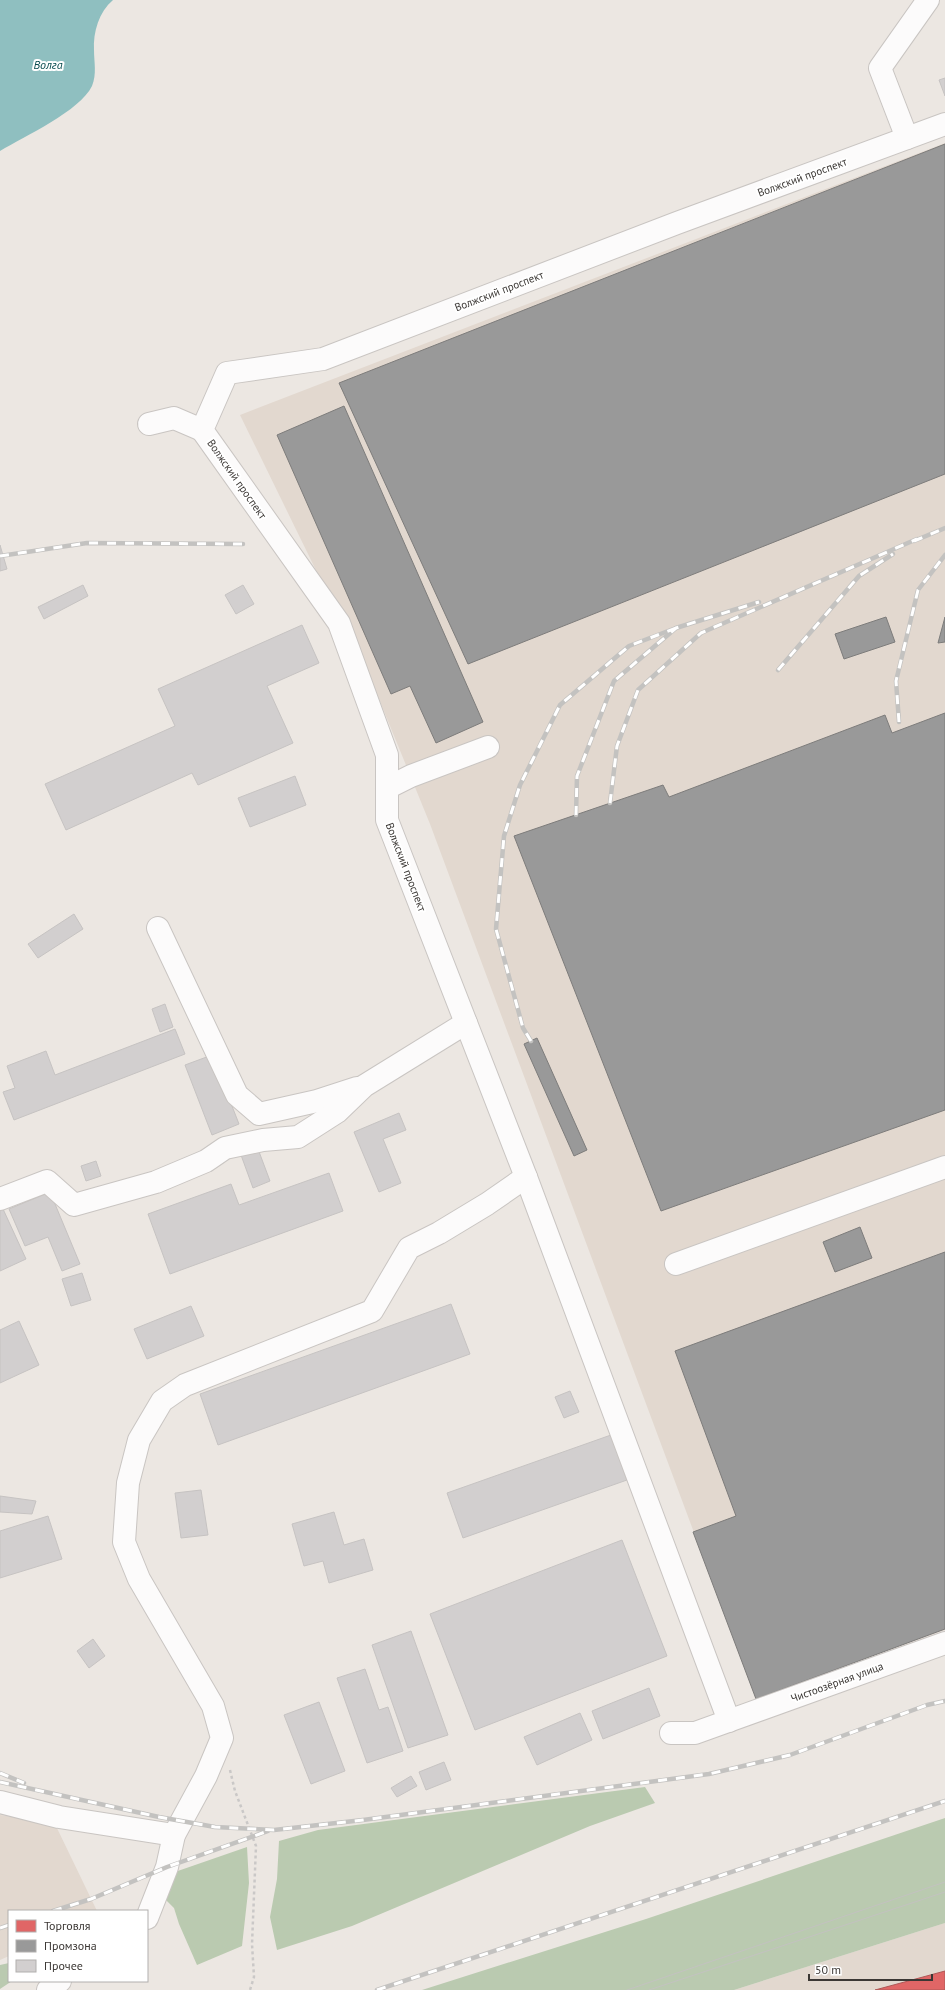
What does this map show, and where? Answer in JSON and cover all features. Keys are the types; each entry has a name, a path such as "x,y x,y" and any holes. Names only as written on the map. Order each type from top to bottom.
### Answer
{"street":[{"path":"907,138 880,68 928,0"},
{"name":"Волжский проспект","path":"729,1721 526,1177 387,820 387,755 339,623 202,430 227,373 323,359 677,223 945,124"},
{"path":"149,424 174,418 202,430"},
{"path":"387,788 410,776 488,747"},
{"path":"158,928 237,1095 259,1114 316,1101 364,1086"},
{"path":"0,1199 47,1181 74,1205 156,1182 206,1162 225,1148 263,1140 298,1137 337,1112 364,1086 466,1023"},
{"path":"676,1264 945,1167"},
{"path":"148,1915 167,1867 174,1835 206,1776 222,1738 213,1706 139,1579 124,1542 128,1483 139,1440 162,1401 184,1385 372,1311 409,1248 439,1234 481,1208 526,1177"},
{"name":"Чистоозёрная улица","path":"672,1733 695,1733 945,1643"},
{"path":"0,1802 59,1817 174,1835"},
{"path":"48,1990 59,1982"}],"path":[{"path":"229,1769 235,1791 256,1846 252,1944 254,1977 250,1990"}],"shaded area":[{"path":"945,143 945,1630 756,1699 430,824 379,699 240,415"},
{"path":"0,1815 55,1824 97,1910 8,1910 8,1956 0,1960"},
{"path":"945,1923 945,1990 734,1990"}],"green space":[{"path":"645,1787 655,1803 590,1826 352,1926 277,1950 270,1917 277,1879 279,1841 318,1830"},
{"path":"945,1818 945,1923 734,1990 422,1990 646,1919"},
{"path":"247,1847 249,1883 242,1946 197,1965 179,1924 174,1908 162,1896 172,1873"},
{"path":"8,1963 8,1982 10,1982 0,1989 0,1965"}],"water":[{"name":"Волга","path":"0,0 113,0 104,10 96,29 94,43 94,77 92,86 86,95 64,114 0,151"}],"building: Торговля":[{"path":"945,1971 945,1990 875,1990"}],"building: Промзона":[{"path":"945,144 945,474 468,664 339,383"},
{"path":"344,406 483,722 436,743 410,686 391,694 277,435"},
{"path":"886,617 895,642 844,659 835,634"},
{"path":"945,617 945,642 938,643"},
{"path":"945,713 945,1110 661,1211 514,836 663,785 669,797 885,715 892,733"},
{"path":"537,1038 587,1150 574,1156 524,1044"},
{"path":"860,1227 872,1258 835,1272 823,1242"},
{"path":"945,1252 945,1629 756,1699 693,1532 736,1516 675,1351"}],"building: Прочее":[{"path":"945,78 945,96 939,80"},
{"path":"0,545 7,569 0,571"},
{"path":"83,585 88,596 44,619 38,607"},
{"path":"243,585 254,604 236,614 225,595"},
{"path":"302,625 319,663 267,686 293,743 198,785 192,773 66,830 45,784 175,726 158,689"},
{"path":"295,776 306,805 250,827 238,798"},
{"path":"74,914 83,929 38,958 28,944"},
{"path":"165,1004 173,1027 160,1032 152,1009"},
{"path":"175,1029 185,1054 14,1120 3,1092 15,1088 7,1066 46,1051 55,1075"},
{"path":"212,1055 239,1124 212,1135 185,1065"},
{"path":"399,1113 406,1130 383,1139 401,1183 379,1192 354,1132"},
{"path":"258,1149 270,1181 253,1188 241,1155"},
{"path":"96,1161 101,1176 86,1181 81,1166"},
{"path":"329,1173 343,1211 170,1274 148,1214 231,1184 239,1205"},
{"path":"50,1192 80,1264 62,1271 48,1237 25,1246 9,1209"},
{"path":"3,1209 26,1259 0,1271 0,1210"},
{"path":"82,1273 91,1300 71,1306 62,1279"},
{"path":"451,1304 470,1354 218,1445 200,1394"},
{"path":"191,1306 204,1336 147,1359 134,1329"},
{"path":"19,1321 39,1365 0,1383 0,1330"},
{"path":"570,1391 579,1412 564,1418 555,1397"},
{"path":"611,1435 627,1480 463,1538 447,1493"},
{"path":"201,1490 208,1535 181,1538 175,1493"},
{"path":"0,1496 36,1501 32,1514 0,1512"},
{"path":"334,1512 344,1545 364,1539 373,1570 329,1583 323,1561 304,1566 292,1524"},
{"path":"48,1516 62,1559 0,1578 0,1531"},
{"path":"622,1540 667,1656 475,1730 430,1614"},
{"path":"411,1631 448,1735 408,1748 372,1645"},
{"path":"93,1639 105,1656 89,1668 77,1651"},
{"path":"365,1669 379,1710 388,1707 403,1751 367,1763 337,1678"},
{"path":"649,1688 660,1716 603,1739 592,1711"},
{"path":"319,1702 345,1771 311,1784 284,1715"},
{"path":"580,1713 592,1740 537,1765 524,1737"},
{"path":"444,1762 451,1780 426,1790 419,1772"},
{"path":"411,1776 417,1786 397,1797 391,1788"}],"tram line":[{"path":"627,1990 945,1882"},
{"path":"649,1990 945,1892"}],"railway":[{"path":"914,541 945,528"},
{"path":"610,803 617,746 638,690 701,633 917,539"},
{"path":"0,556 87,543 243,544"},
{"path":"778,670 859,576 893,554"},
{"path":"899,722 896,681 918,590 945,555"},
{"path":"576,815 577,776 614,681 676,628 759,602"},
{"path":"531,1041 523,1028 496,929 504,836 520,785 560,705 629,646 676,628"},
{"path":"0,1782 159,1817 215,1827 274,1830 363,1820 709,1774 790,1755 927,1705 945,1701"},
{"path":"0,1773 24,1783"},
{"path":"377,1990 945,1801"},
{"path":"56,1910 91,1899 167,1867 268,1831"},
{"path":"0,1928 8,1925"}]}
